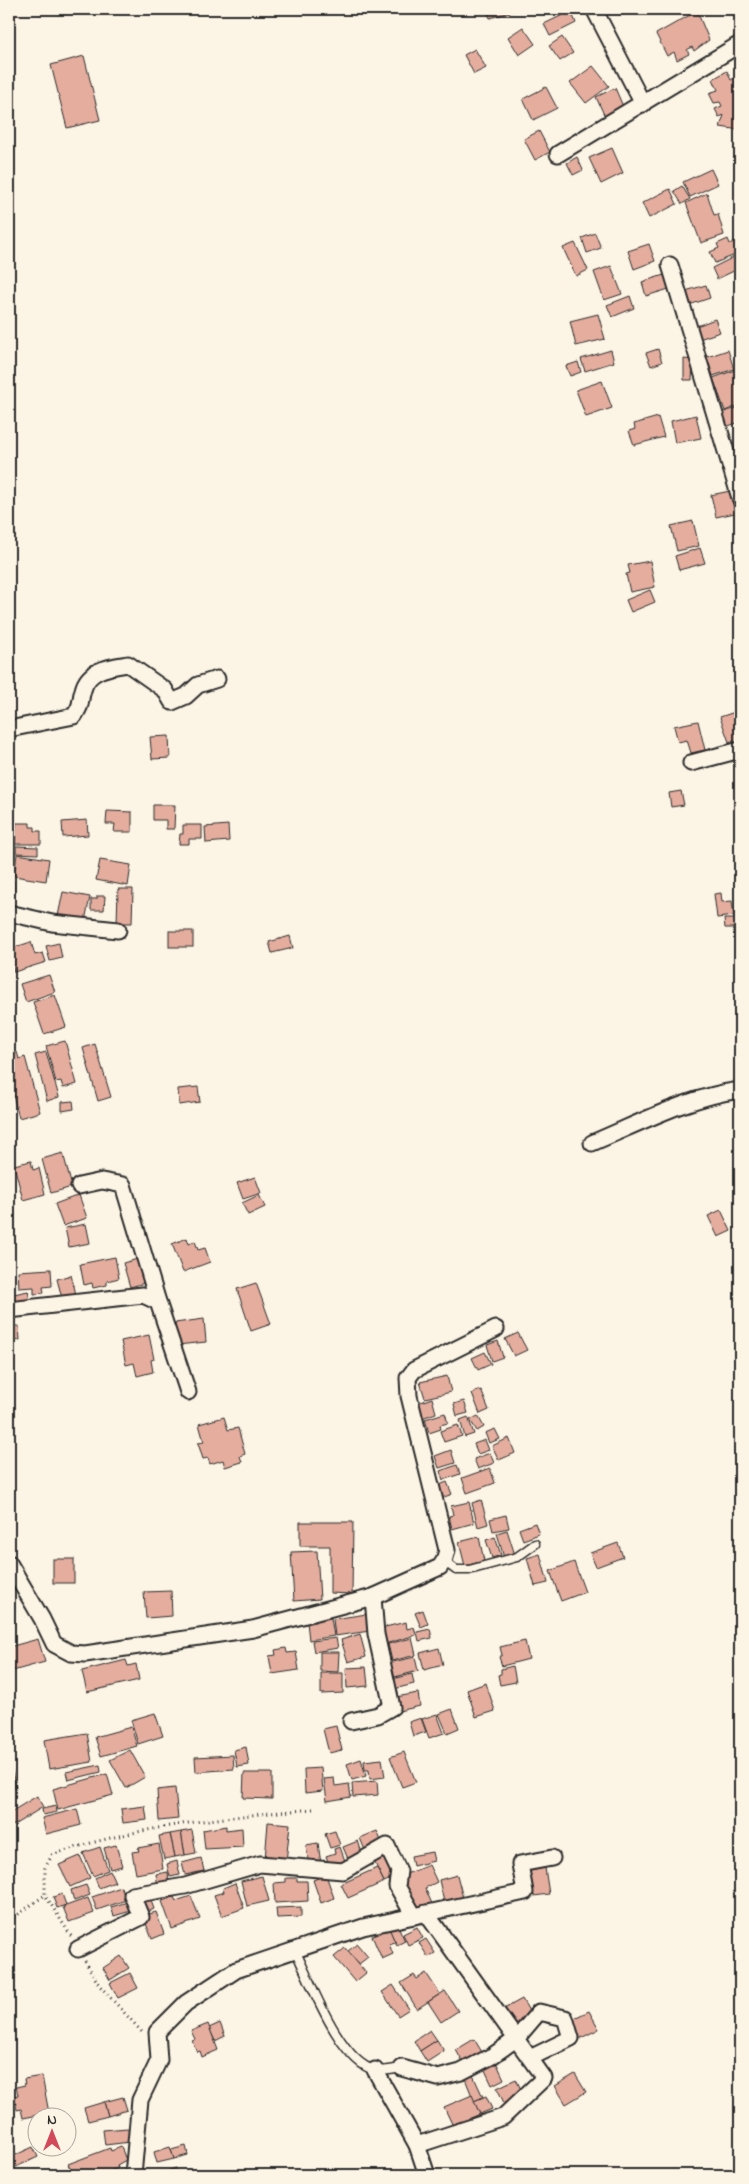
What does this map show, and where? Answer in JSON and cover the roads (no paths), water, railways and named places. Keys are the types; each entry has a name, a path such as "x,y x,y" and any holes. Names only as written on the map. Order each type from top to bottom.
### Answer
{"street":[{"path":"594,9 643,104"},
{"path":"558,154 740,44"},
{"path":"670,265 740,498"},
{"path":"9,729 74,716 82,705 82,693 86,679 105,668 128,664 165,690 172,702 186,696 198,685 217,679"},
{"path":"690,763 740,750"},
{"path":"9,913 52,923 118,930"},
{"path":"592,1143 692,1102 709,1096 740,1090"},
{"path":"79,1186 102,1181 123,1185 158,1302 188,1392"},
{"path":"9,1310 143,1295 158,1302"},
{"path":"9,1563 38,1611 54,1644 71,1653 85,1654 253,1630 373,1597 440,1568 447,1550 409,1396 408,1378 414,1370 496,1329"},
{"path":"351,1721 378,1715 392,1707 390,1690 376,1634 373,1597"},
{"path":"78,1949 141,1916 132,1895 185,1886 260,1864 343,1871 387,1846 399,1871 396,1886 549,2082 503,2117 417,2145"},
{"path":"134,2175 140,2100 159,2060 157,2032 186,2003 236,1970 363,1927 525,1892 520,1864 552,1858"},
{"path":"402,2068 438,2078 461,2072 492,2056 516,2039 540,2012 565,2018 571,2038 530,2058"},
{"path":"375,2070 417,2145 427,2175"}],"lane":[{"path":"444,1561 456,1570 469,1570 517,1557 535,1544"},
{"path":"295,1950 335,2033 356,2060 375,2070 402,2068"}]}
